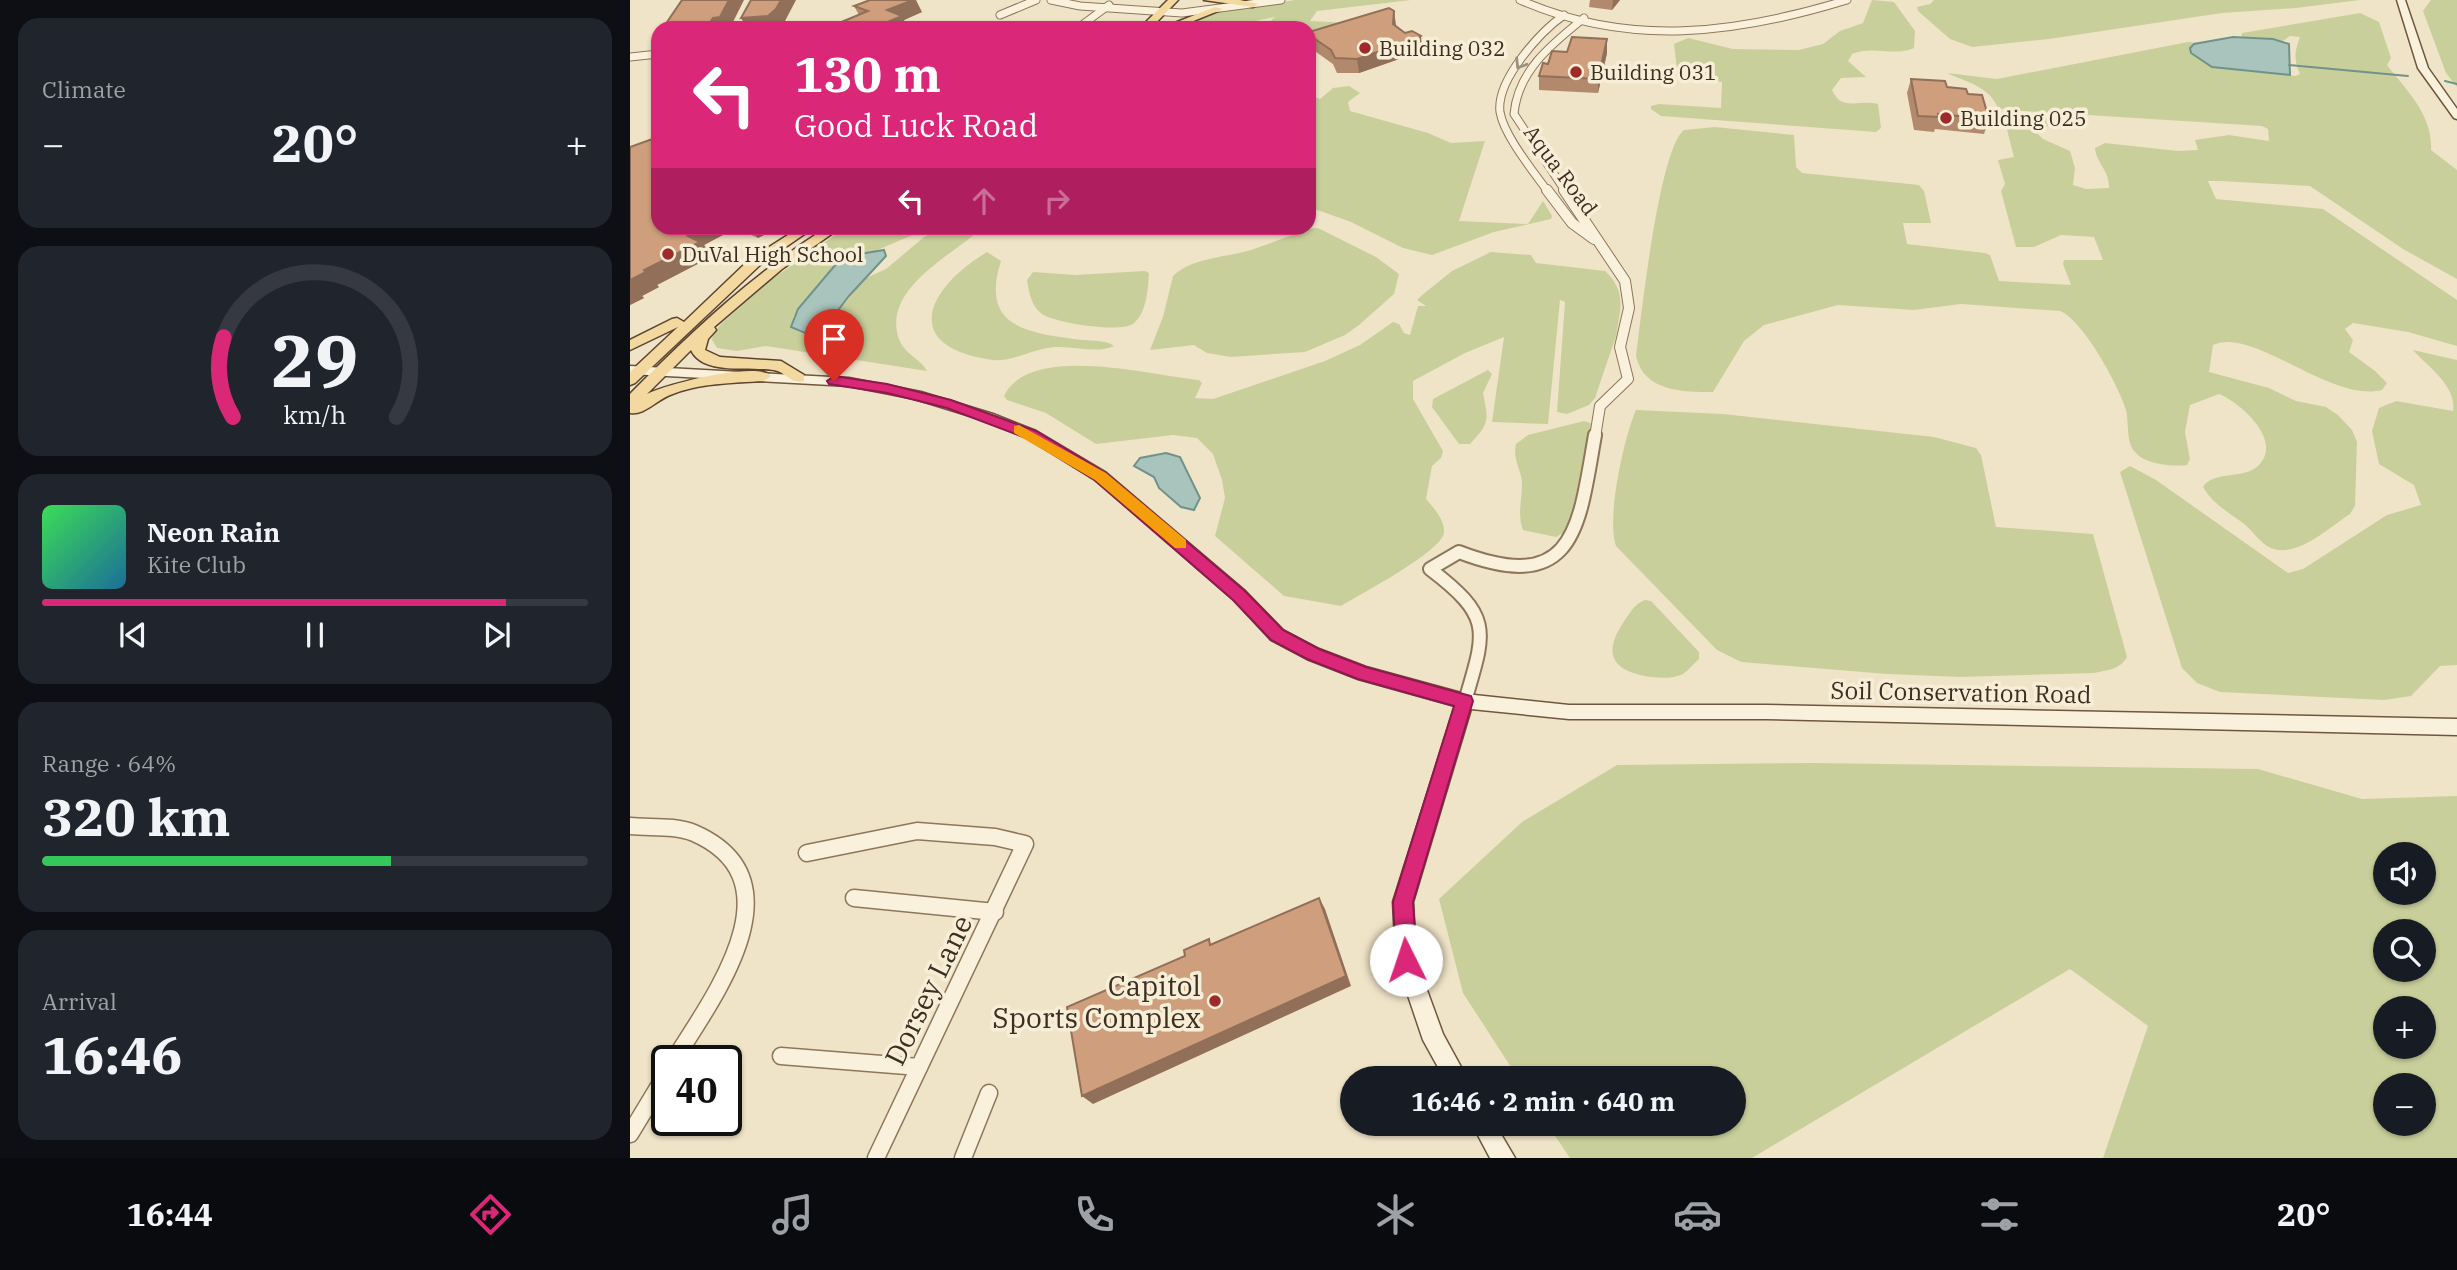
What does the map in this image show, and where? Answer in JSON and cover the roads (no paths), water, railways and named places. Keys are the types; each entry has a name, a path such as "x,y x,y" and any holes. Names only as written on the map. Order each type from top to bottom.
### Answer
{"main road":[{"path":"1152,21 1173,0"},
{"path":"1168,21 1187,0"},
{"path":"1209,0 1253,4"},
{"path":"2401,0 2423,68 2457,116"},
{"path":"1186,21 1218,9"},
{"path":"633,373 755,262 796,235"},
{"path":"630,403 717,314 821,235"},
{"path":"786,260 701,337 698,351 708,359 720,362 780,366 799,377"},
{"path":"630,346 668,328 734,282"},
{"name":"Soil Conservation Road","path":"633,373 661,371 849,382 916,395 1031,434 1100,476 1239,595 1277,635 1313,654 1364,674 1465,701 1569,712 1766,712 2457,727"},
{"path":"630,413 657,394 678,387 764,376"},
{"path":"1449,1066 1434,1040 1406,960 1403,902 1465,701"},
{"path":"1490,1136 1503,1158"}],"street":[{"path":"1000,15 1036,0"},
{"path":"1051,0 1106,8 1177,13 1281,0"},
{"path":"1088,21 1113,0"},
{"path":"1520,0 1581,20 1648,31 1717,29 1802,14 1847,0"},
{"path":"1533,0 1562,15"},
{"name":"Aqua Road","path":"1562,15 1524,56 1504,90 1500,110 1507,132 1572,222 1597,242"},
{"name":"Aqua Road","path":"1465,701 1483,630 1475,606 1430,569 1459,552 1504,564 1531,566 1543,563 1563,550 1577,531 1587,492 1600,406 1628,379 1620,347 1626,326 1629,292 1625,281 1514,114 1515,94 1519,86 1551,43 1581,20"},
{"path":"630,57 651,55"},
{"path":"630,826 692,832 718,844 742,873 749,898 735,960 683,1045"},
{"name":"Dorsey Lane","path":"807,853 917,831 995,837 1025,844 876,1158"},
{"path":"854,898 995,912"},
{"path":"781,1056 919,1067"},
{"path":"963,1158 989,1093"},
{"path":"630,1134 651,1099"}],"water":[{"path":"2233,37 2273,39 2289,44 2290,75 2212,67 2191,53 2190,48 2194,44"},
{"path":"884,250 886,256 849,296 827,325 807,334 791,327 798,309 842,257"},
{"path":"1166,453 1180,457 1200,498 1194,510 1181,507 1159,488 1154,477 1134,466 1140,458"}],"waterway":[{"path":"2289,65 2408,76"},
{"path":"2445,81 2457,84"}],"place":[{"name":"Building 032","path":"1365,48"},
{"name":"Building 031","path":"1576,72"},
{"name":"Building 025","path":"1946,118"},
{"name":"DuVal High School","path":"668,254"},
{"name":"Capitol Sports Complex","path":"1215,1001"}]}
